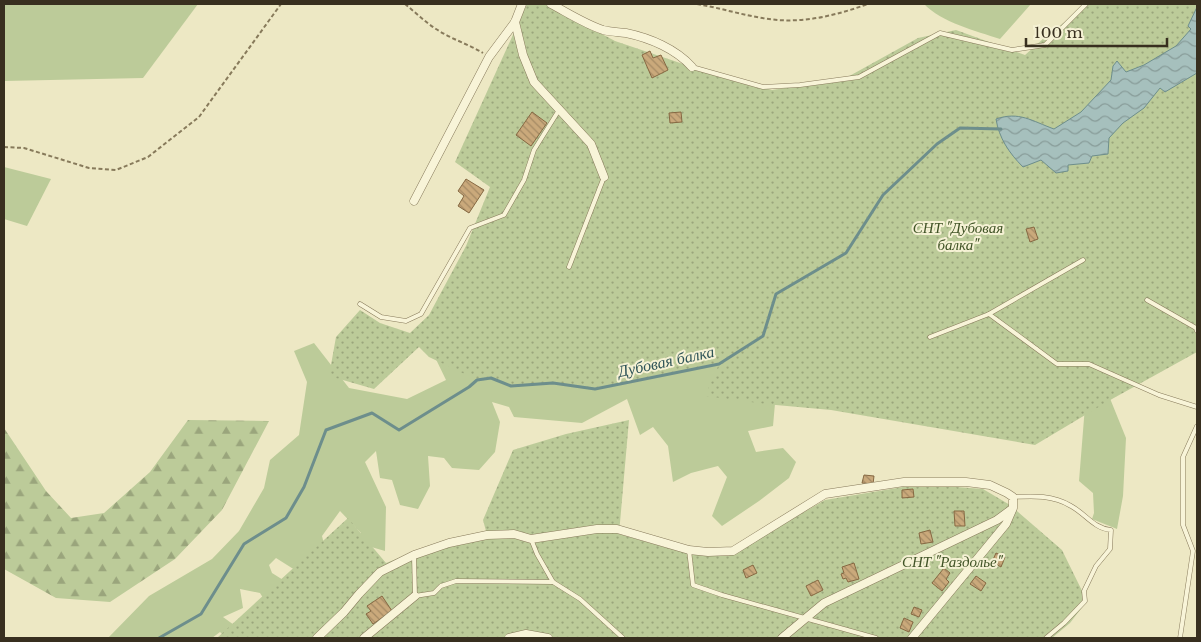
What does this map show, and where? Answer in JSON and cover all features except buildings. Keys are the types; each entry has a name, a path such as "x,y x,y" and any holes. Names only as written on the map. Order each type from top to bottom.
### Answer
{"street":[{"path":"414,201 489,57 515,22 522,4"},
{"path":"551,4 593,26 645,38 668,48 692,67"},
{"path":"515,22 523,55 534,82 590,144 604,177"},
{"path":"316,638 344,612 380,572 414,555 449,543 487,535 514,534 531,539 596,529 616,529 689,550 708,552 733,551 825,494 904,482 966,482 990,485 1007,492 1013,497 1013,508 1006,524 912,638"},
{"path":"782,638 824,603 997,520 1013,508"},
{"path":"364,638 415,596"},
{"path":"509,638 526,634 548,638"}],"lane":[{"path":"692,67 763,87 800,85 860,77 940,33 1012,50 1045,45 1086,4"},
{"path":"360,304 381,318 406,320 421,314 470,228 504,215 524,180 534,150 559,110"},
{"path":"569,267 604,177"},
{"path":"930,337 989,314 1083,260"},
{"path":"1147,300 1196,328 1197,332"},
{"path":"989,314 1057,364 1089,364 1158,395 1197,407"},
{"path":"1180,638 1193,551 1183,526 1183,457 1197,426"},
{"path":"1013,497 1039,496 1058,499 1073,506 1100,529 1111,530 1110,549 1096,566 1084,591 1085,601 1064,623 1046,638"},
{"path":"531,539 553,582 580,599 623,638"},
{"path":"689,550 693,585 722,595 876,638"},
{"path":"414,555 415,596 434,593 441,586 456,581 553,582"}],"path":[{"path":"4,147 24,148 88,168 116,170 148,157 199,117 281,4"},
{"path":"405,4 435,28 489,57"},
{"path":"697,4 770,19 789,20 832,16 868,4"}],"green space":[{"path":"4,4 198,4 143,78 4,81"},
{"name":"СНТ \"Дубовая балка\"","path":"527,4 546,4 615,41 692,67 772,90 844,79 918,38 956,30 1025,55 1088,4 1197,4 1197,352 1112,399 1035,445 831,410 705,396 719,364 595,389 553,383 511,386 491,378 477,380 429,357 419,347 374,389 329,376 336,337 360,310 380,323 410,333 429,315 466,246 490,187 455,162"},
{"path":"924,4 1031,4 1000,39 949,21"},
{"path":"4,167 51,179 27,226 4,219"},
{"path":"618,324 777,381 773,426 748,431 756,452 783,448 796,462 789,478 722,526 712,516 727,477 718,466 691,473 673,482 668,446 653,427 640,435 627,399 582,423 514,417 509,407 492,402 500,422 495,452 479,470 452,468 444,458 428,456 430,486 418,509 400,505 392,480 380,478 376,451 365,462 386,507 385,551 361,544 361,533 340,511 322,536 329,564 295,570 276,558 269,565 272,573 288,583 265,601 260,593 240,589 243,608 223,617 252,638 226,638 220,632 212,638 108,638 149,596 212,559 239,531 264,488 270,460 299,435 307,382 294,351 314,343 349,388 407,399 446,380 432,351"},
{"path":"1109,396 1126,438 1123,496 1117,529 1092,519 1094,513 1093,493 1079,481 1085,406"},
{"path":"188,420 269,421 222,510 175,559 110,602 56,598 4,569 4,428 46,491 71,518 104,513 150,472"},
{"name":"СНТ \"Раздолье\"","path":"629,420 619,534 686,553 728,556 825,500 903,487 983,489 1010,505 1062,550 1087,601 1070,623 1052,638 217,638 348,518 386,563 448,539 486,531 483,520 513,450 566,434"}],"water":[{"path":"1197,7 1197,73 1165,92 1160,88 1144,108 1123,123 1109,138 1108,154 1092,156 1089,163 1068,165 1068,171 1056,173 1041,160 1023,167 1013,156 1002,139 996,119 1012,116 1019,117 1054,129 1081,112 1111,80 1113,66 1117,61 1126,72 1144,65 1176,46 1191,29 1188,26"}],"waterway":[{"name":"Дубовая балка","path":"159,638 201,614 244,544 286,518 304,487 326,430 372,413 399,430 469,387 477,380 491,378 511,386 553,383 595,389 719,364 763,336 776,294 846,253 883,195 937,144 960,128 1001,129"}]}
